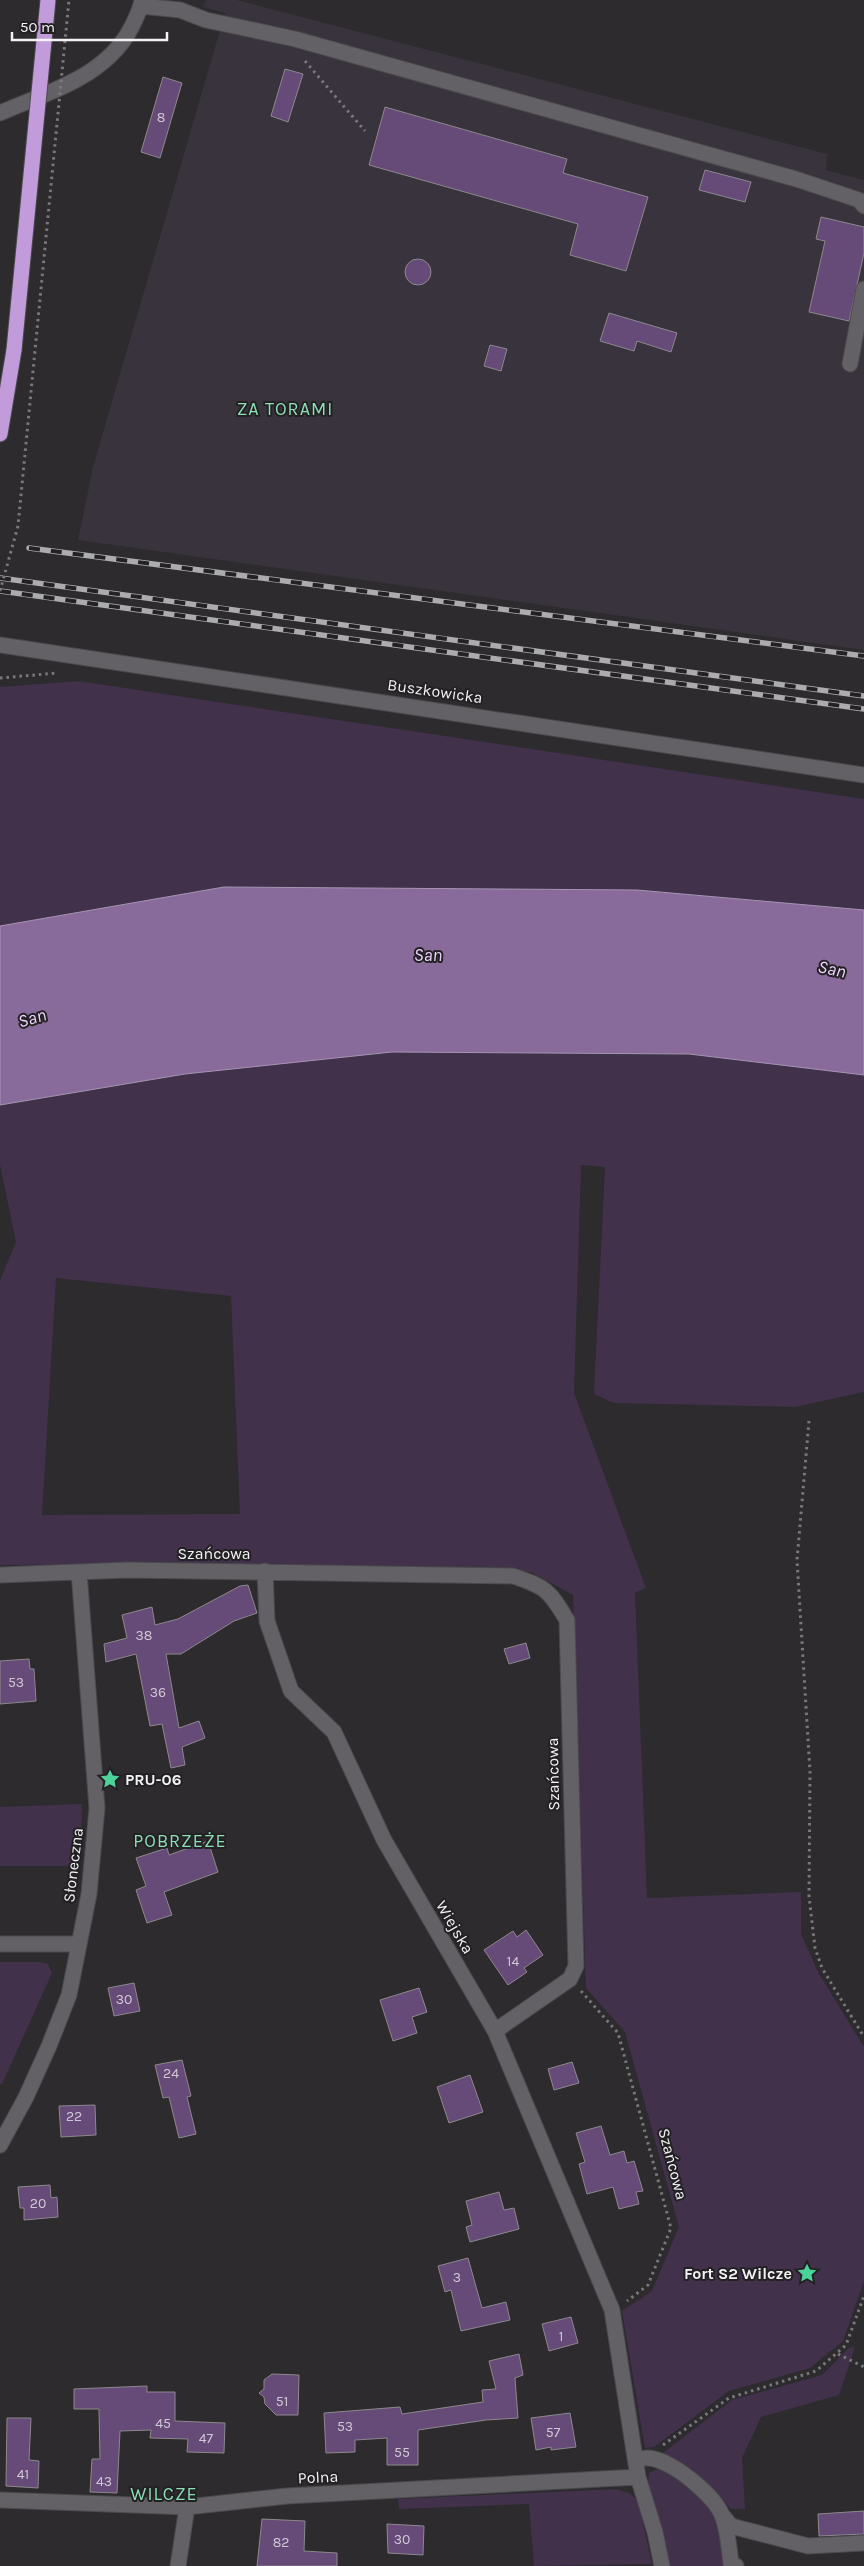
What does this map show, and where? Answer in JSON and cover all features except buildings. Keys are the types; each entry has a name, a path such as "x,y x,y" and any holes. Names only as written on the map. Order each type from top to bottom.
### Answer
{"highway":[{"path":"0,434 14,350 48,0"}],"street":[{"path":"0,113 82,77 108,60 130,30 141,3 180,10 206,20 286,37 796,179 859,200 864,206"},
{"path":"850,364 864,289"},
{"name":"Buszkowicka","path":"0,645 864,775"},
{"name":"Szańcowa","path":"0,1575 127,1570 265,1571 513,1576 540,1585 554,1600 566,1620 576,1966 570,1979"},
{"name":"Wiejska","path":"265,1571 267,1621 291,1691 334,1732 384,1840 495,2031 612,2310"},
{"name":"Słoneczna","path":"0,2146 50,2046 69,1995 89,1894 97,1808 78,1572"},
{"path":"0,1944 79,1944"},
{"path":"495,2031 570,1979"},
{"path":"612,2310 642,2459 638,2477 655,2532 662,2566"},
{"path":"642,2459 668,2465 694,2482 716,2504 731,2526 808,2546 864,2543"},
{"name":"Polna","path":"0,2500 187,2507 287,2496 638,2477"},
{"path":"178,2566 187,2507"},
{"path":"722,2515 734,2565"}],"path":[{"path":"0,591 18,526 69,0"},
{"path":"286,37 365,131"},
{"path":"0,676 7,677"},
{"path":"809,1421 797,1560 810,1772 809,1896 815,1948 822,1968 864,2037"},
{"name":"Szańcowa","path":"570,1979 618,2033 671,2228 648,2285 612,2310"},
{"path":"642,2459 729,2398 816,2371 838,2354 846,2345 864,2296"},
{"path":"838,2354 864,2367"}],"shaded area":[{"path":"206,0 237,0 827,154 826,170 864,180 864,650 78,540 93,467 225,13 203,7"},
{"path":"78,681 864,799 864,910 637,890 224,887 0,926 0,687"},
{"path":"392,1052 689,1054 864,1075 864,1392 795,1407 614,1403 594,1394 605,1167 581,1165 574,1393 646,1588 635,1593 647,1898 801,1892 801,1934 818,1972 864,2047 864,2281 843,2341 810,2368 729,2391 654,2447 645,2448 622,2311 652,2291 679,2227 625,2032 586,1988 573,1595 531,1572 241,1564 0,1565 0,1280 16,1242 0,1165 0,1105 185,1074","holes":["56,1278 231,1296 240,1514 42,1515"]},
{"path":"82,1804 80,1866 0,1866 0,1807"},
{"path":"0,1962 39,1962 48,1964 52,1973 2,2084 0,2084"},
{"path":"855,2347 839,2395 761,2417 742,2458 745,2509 731,2509 699,2476 681,2465 659,2456 732,2400 822,2375 849,2348"},
{"path":"658,2469 679,2475 718,2511 728,2566 666,2566 648,2482 649,2473"},
{"path":"616,2489 629,2493 638,2500 652,2564 534,2566 529,2504 399,2509 398,2499"}],"water":[{"name":"San","path":"224,887 637,890 864,910 864,1075 689,1054 392,1052 185,1074 0,1105 0,926"}],"railway":[{"path":"29,548 864,656"},
{"path":"0,578 864,696"},
{"path":"0,591 864,709"}],"place":[{"name":"PRU-06","path":"110,1779"},
{"name":"Fort S2 Wilcze","path":"807,2273"}],"district":[{"name":"ZA TORAMI","path":"285,409"},
{"name":"POBRZEŻE","path":"180,1841"},
{"name":"WILCZE","path":"164,2494"}]}
